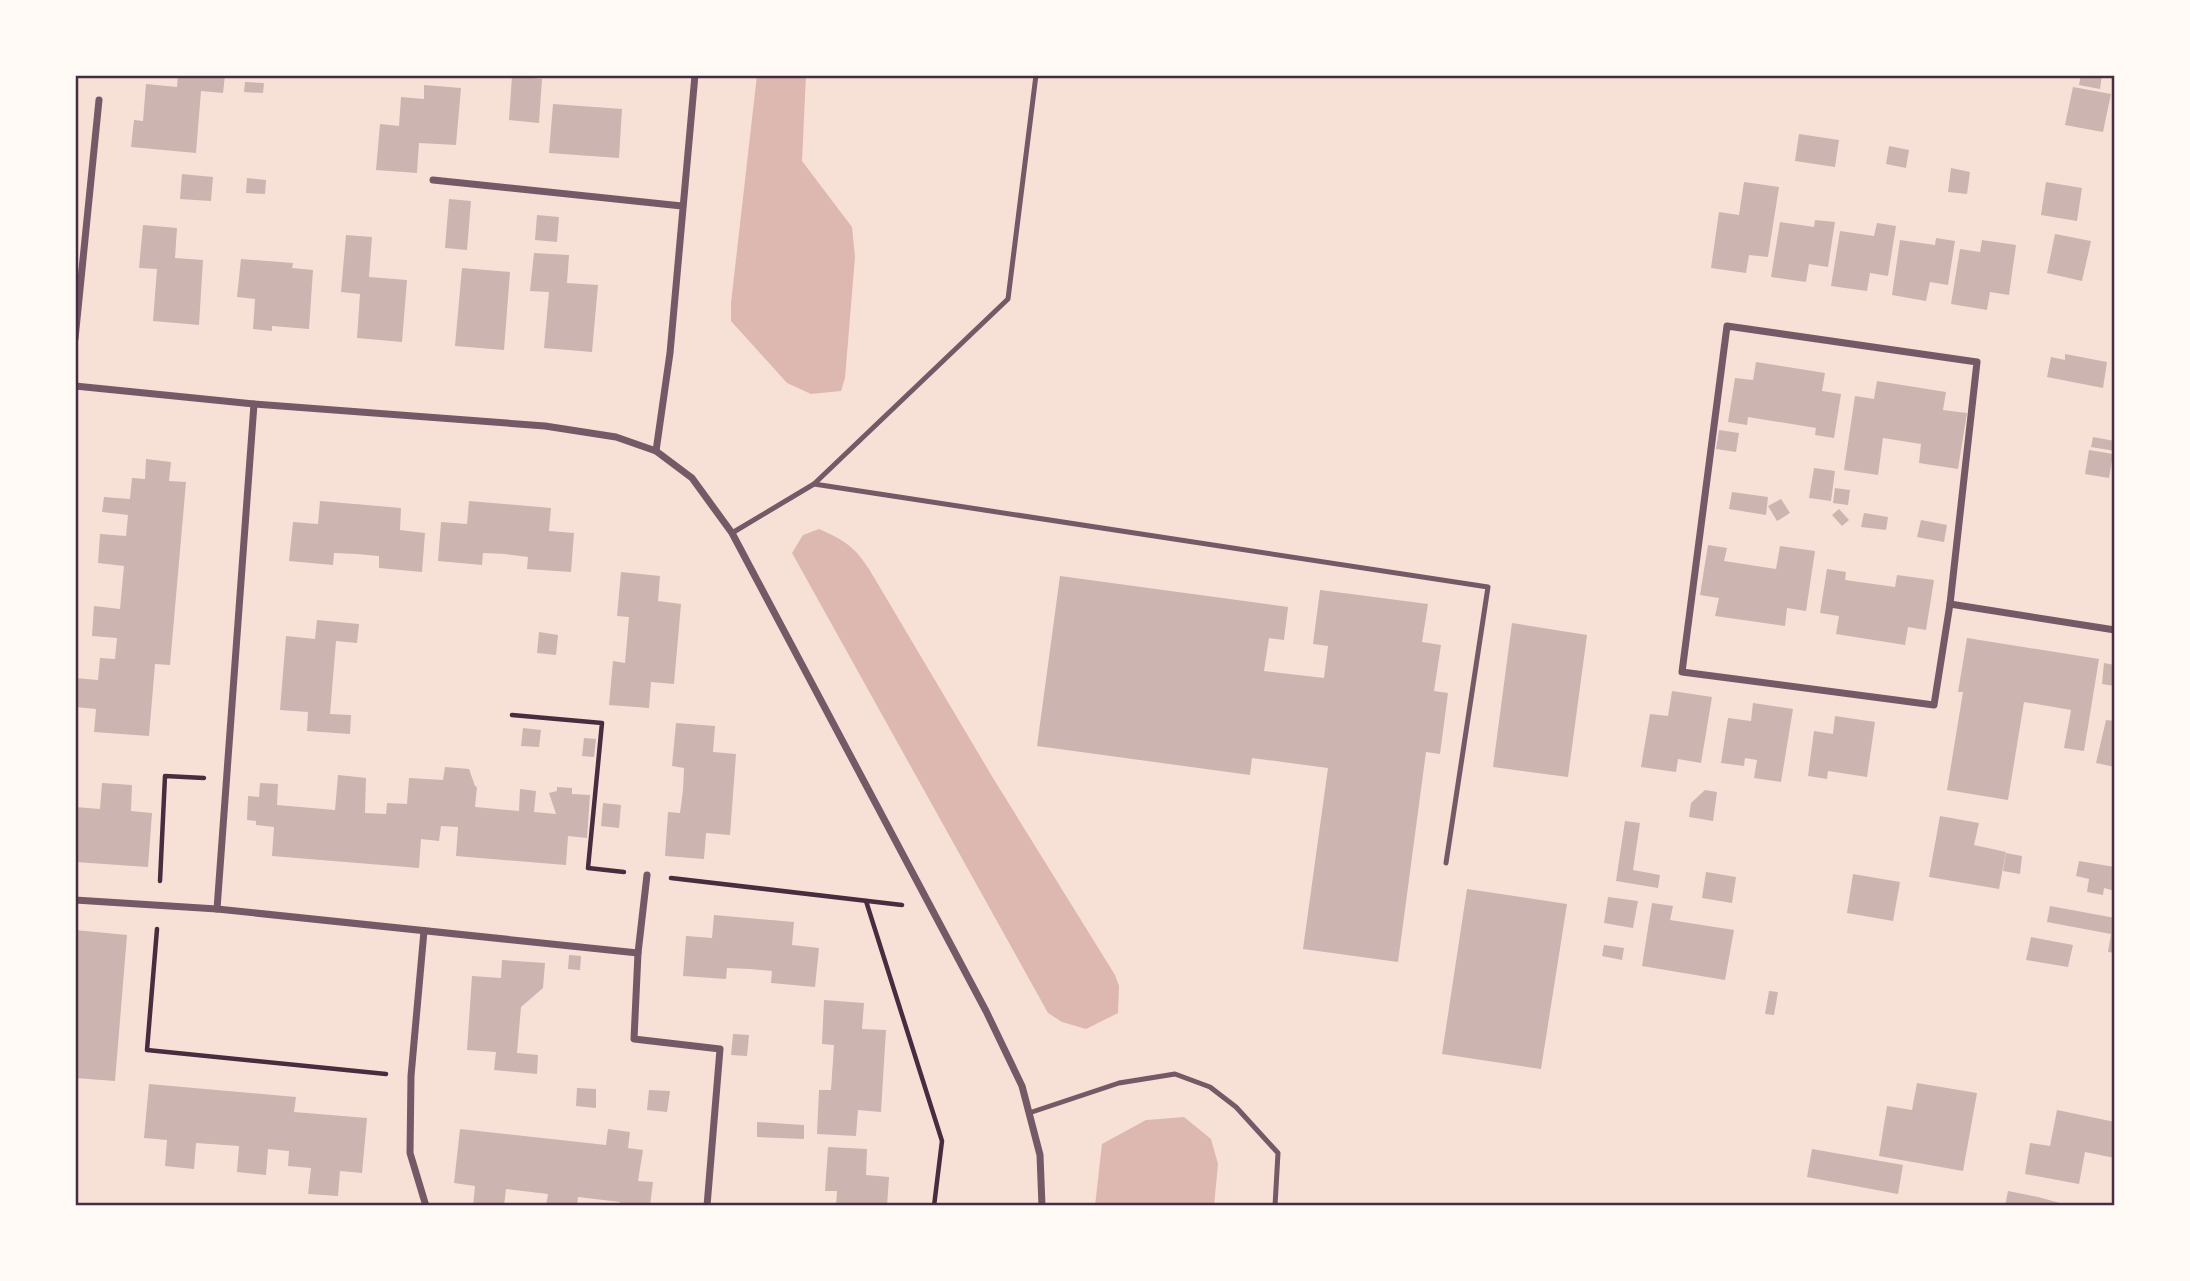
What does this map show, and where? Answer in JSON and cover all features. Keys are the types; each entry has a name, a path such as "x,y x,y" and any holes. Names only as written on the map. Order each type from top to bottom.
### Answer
{"street":[{"path":"656,451 670,353 695,75"},
{"path":"75,339 99,100"},
{"path":"433,180 682,206"},
{"path":"1727,326 1978,362 1950,604 1934,705 1682,672 1727,326"},
{"path":"75,386 254,404 545,426 616,437 656,451 692,478 733,533 986,1011 1022,1086 1040,1155 1042,1206"},
{"path":"217,909 254,404"},
{"path":"1950,604 2115,630"},
{"path":"647,875 638,953 634,1039 720,1049 707,1206"},
{"path":"75,900 217,909 638,953"},
{"path":"424,931 411,1076 410,1153 426,1206"}],"lane":[{"path":"733,533 814,484 1009,299 1035,75"},
{"path":"814,484 1488,587 1446,863"},
{"path":"1029,1113 1119,1083 1175,1074 1210,1087 1236,1107 1278,1153 1275,1206"}],"path":[{"path":"512,715 603,723 589,868 932,909"},
{"path":"227,780 165,776 159,905 147,1050 411,1076"},
{"path":"866,901 942,1141 934,1206"}],"shaded area":[{"path":"757,75 806,75 802,161 852,227 855,257 845,378 841,391 811,394 787,383 731,321"},
{"path":"819,529 848,544 869,569 993,778 1115,975 1119,986 1118,1013 1086,1029 1062,1022 1048,1013 792,553 803,535"},
{"path":"1184,1117 1211,1139 1218,1164 1214,1206 1095,1206 1102,1144 1146,1120"}],"building":[{"path":"178,75 225,75 223,93 201,91 196,153 131,147 134,120 143,121 146,84 177,87"},
{"path":"2081,75 2102,75 2100,89 2079,85"},
{"path":"512,76 542,79 539,123 509,120"},
{"path":"245,82 264,83 263,93 244,92"},
{"path":"424,85 461,88 456,145 419,143 417,173 376,170 380,124 399,126 401,97 424,99"},
{"path":"2073,87 2111,94 2103,132 2065,125"},
{"path":"553,104 622,109 619,158 549,153"},
{"path":"1799,134 1839,140 1835,167 1795,161"},
{"path":"1889,146 1909,150 1906,168 1886,164"},
{"path":"1951,168 1970,172 1967,194 1948,192"},
{"path":"182,174 213,177 211,201 180,199"},
{"path":"247,178 266,180 265,194 246,193"},
{"path":"1744,182 1779,187 1768,257 1749,255 1746,273 1711,268 1719,212 1739,215"},
{"path":"2046,182 2082,188 2077,221 2041,215"},
{"path":"449,199 471,201 467,250 445,248"},
{"path":"537,215 559,217 557,242 535,240"},
{"path":"1815,220 1835,222 1828,267 1809,264 1806,282 1771,277 1780,222 1814,227"},
{"path":"1877,223 1896,226 1888,276 1870,273 1867,291 1831,286 1840,231 1874,236"},
{"path":"143,225 177,228 175,258 203,260 199,325 153,321 157,269 139,268"},
{"path":"2055,234 2091,241 2082,281 2047,273"},
{"path":"346,235 372,237 369,277 407,280 402,342 357,338 360,294 341,292"},
{"path":"1936,238 1955,241 1948,285 1930,282 1926,301 1892,295 1900,240 1935,245"},
{"path":"1982,240 2016,245 2009,295 1990,292 1987,310 1951,304 1960,249 1980,252"},
{"path":"534,253 569,255 567,283 598,285 592,352 544,348 549,292 530,291"},
{"path":"241,259 293,263 292,268 313,270 309,329 272,326 272,331 253,329 255,299 237,297"},
{"path":"462,268 510,272 504,350 455,346"},
{"path":"2065,354 2107,362 2103,388 2047,377 2051,357 2065,360"},
{"path":"1756,362 1825,373 1822,391 1841,394 1834,438 1815,435 1816,428 1748,417 1747,425 1728,422 1735,378 1753,380"},
{"path":"1877,381 1946,392 1943,410 1967,413 1958,469 1919,463 1921,444 1883,438 1878,475 1844,470 1855,396 1874,399"},
{"path":"1719,430 1739,433 1736,452 1716,449"},
{"path":"2093,437 2115,441 2115,451 2091,447"},
{"path":"2089,450 2113,454 2109,478 2085,474"},
{"path":"146,459 171,462 169,481 186,482 170,665 155,664 149,736 94,732 96,709 75,707 75,678 98,680 100,658 115,659 117,638 92,636 94,606 120,609 124,566 98,563 100,534 126,536 128,515 102,512 104,497 130,499 132,478 145,479"},
{"path":"1814,468 1835,471 1831,501 1809,498"},
{"path":"1835,488 1850,490 1848,505 1833,503"},
{"path":"1732,492 1768,497 1766,515 1729,509"},
{"path":"1781,499 1790,513 1777,521 1768,506"},
{"path":"320,501 401,508 400,530 425,533 422,572 379,568 379,556 356,554 334,553 333,565 289,561 293,522 318,524"},
{"path":"469,501 551,508 549,531 574,533 571,572 527,569 528,557 505,554 483,553 482,565 438,561 441,522 467,524"},
{"path":"1839,509 1849,520 1842,526 1832,515"},
{"path":"1864,513 1888,517 1886,530 1861,527"},
{"path":"1921,520 1947,525 1944,542 1917,537"},
{"path":"1708,545 1727,548 1724,561 1776,569 1780,546 1815,551 1806,611 1787,608 1785,626 1715,616 1719,598 1700,595"},
{"path":"1827,569 1846,572 1845,580 1895,587 1897,575 1934,580 1926,630 1908,627 1905,645 1836,634 1839,616 1820,613"},
{"path":"621,572 660,576 658,601 681,604 674,684 651,682 649,708 609,705 613,661 625,663 629,617 617,616"},
{"path":"1060,576 1288,607 1284,640 1269,638 1264,671 1324,678 1328,646 1313,644 1320,590 1428,604 1422,642 1441,645 1434,691 1448,693 1440,754 1426,752 1398,962 1303,949 1328,768 1252,758 1250,775 1037,746"},
{"path":"317,620 359,624 357,643 336,641 330,714 351,715 350,734 307,731 308,712 280,710 286,636 315,639"},
{"path":"1512,623 1587,635 1568,777 1493,767"},
{"path":"539,632 558,635 556,655 537,653"},
{"path":"1967,638 2099,659 2084,751 2064,748 2071,710 2024,702 2008,800 1947,790 1963,692 1958,692"},
{"path":"2104,663 2115,665 2115,686 2102,684"},
{"path":"1672,691 1712,697 1701,763 1678,759 1676,772 1641,767 1650,714 1668,716"},
{"path":"1753,703 1793,709 1781,782 1754,778 1757,760 1745,758 1744,766 1721,763 1728,718 1751,721"},
{"path":"1835,716 1875,722 1867,777 1828,771 1827,779 1808,776 1814,731 1833,734"},
{"path":"2106,720 2115,721 2115,767 2096,763"},
{"path":"676,723 715,726 713,752 736,754 730,835 706,833 704,859 665,856 668,812 680,813 683,790 684,768 672,766"},
{"path":"523,728 541,730 539,747 521,746"},
{"path":"584,738 596,739 594,757 582,756"},
{"path":"445,767 469,769 477,787 475,807 519,811 520,789 536,791 534,812 556,814 549,793 557,791 557,787 572,788 572,794 590,795 587,838 568,836 566,865 456,856 458,827 441,826 439,841 421,839 419,868 272,856 274,827 256,825 256,821 247,820 248,796 259,797 260,783 278,784 277,805 335,810 338,775 366,778 365,813 386,814 387,803 407,804 409,778 443,780"},
{"path":"102,783 132,785 131,811 152,813 148,867 75,862 75,807 100,809"},
{"path":"1705,790 1717,792 1713,821 1689,817 1691,803"},
{"path":"603,803 621,805 619,828 601,826"},
{"path":"1940,816 1979,823 1974,845 2006,852 1999,889 1929,877"},
{"path":"1625,821 1640,823 1633,870 1660,875 1658,888 1616,881"},
{"path":"2006,853 2022,856 2020,874 2003,871"},
{"path":"2079,861 2115,867 2115,891 2104,888 2103,895 2087,892 2089,879 2076,876"},
{"path":"1706,872 1736,877 1732,903 1702,898"},
{"path":"1853,874 1900,882 1893,921 1847,913"},
{"path":"1467,889 1567,904 1541,1069 1442,1054"},
{"path":"1608,897 1638,901 1633,928 1604,923"},
{"path":"1652,903 1673,906 1670,920 1734,930 1725,980 1642,966"},
{"path":"2050,906 2115,918 2115,953 2108,952 2111,934 2047,922"},
{"path":"714,915 794,922 792,945 819,948 815,987 771,983 772,971 750,969 727,968 726,979 683,976 686,936 712,938"},
{"path":"75,930 127,935 115,1081 75,1078"},
{"path":"2031,937 2073,945 2068,967 2026,960"},
{"path":"1604,945 1624,948 1622,960 1602,956"},
{"path":"569,955 581,956 580,970 568,969"},
{"path":"502,960 545,963 543,988 521,1007 517,1053 538,1055 537,1074 494,1070 496,1052 467,1050 472,976 501,978"},
{"path":"1769,991 1778,992 1774,1015 1765,1014"},
{"path":"824,1000 864,1003 862,1029 886,1030 881,1112 858,1110 856,1136 817,1134 819,1090 831,1090 834,1045 822,1044"},
{"path":"733,1034 749,1035 747,1056 731,1055"},
{"path":"1917,1083 1977,1093 1963,1171 1879,1156 1887,1106 1912,1110"},
{"path":"149,1084 296,1097 294,1112 367,1118 362,1173 340,1171 338,1196 308,1194 311,1168 288,1166 289,1151 268,1149 266,1175 237,1172 239,1146 196,1143 194,1169 165,1166 167,1140 144,1138"},
{"path":"577,1088 596,1089 596,1108 576,1106"},
{"path":"649,1090 670,1091 667,1112 647,1110"},
{"path":"2057,1110 2115,1122 2115,1158 2085,1152 2079,1184 2025,1174 2030,1143 2050,1146"},
{"path":"757,1122 804,1125 804,1139 757,1137"},
{"path":"460,1129 606,1145 608,1129 630,1132 628,1148 643,1150 638,1181 653,1182 650,1206 619,1206 620,1202 578,1197 577,1206 546,1206 548,1194 506,1189 504,1206 473,1206 475,1186 454,1183"},
{"path":"828,1147 867,1149 866,1175 889,1177 887,1206 836,1206 837,1191 825,1191"},
{"path":"1812,1149 1903,1165 1898,1194 1807,1177"},
{"path":"2008,1191 2038,1197 2071,1206 2005,1206"}]}
